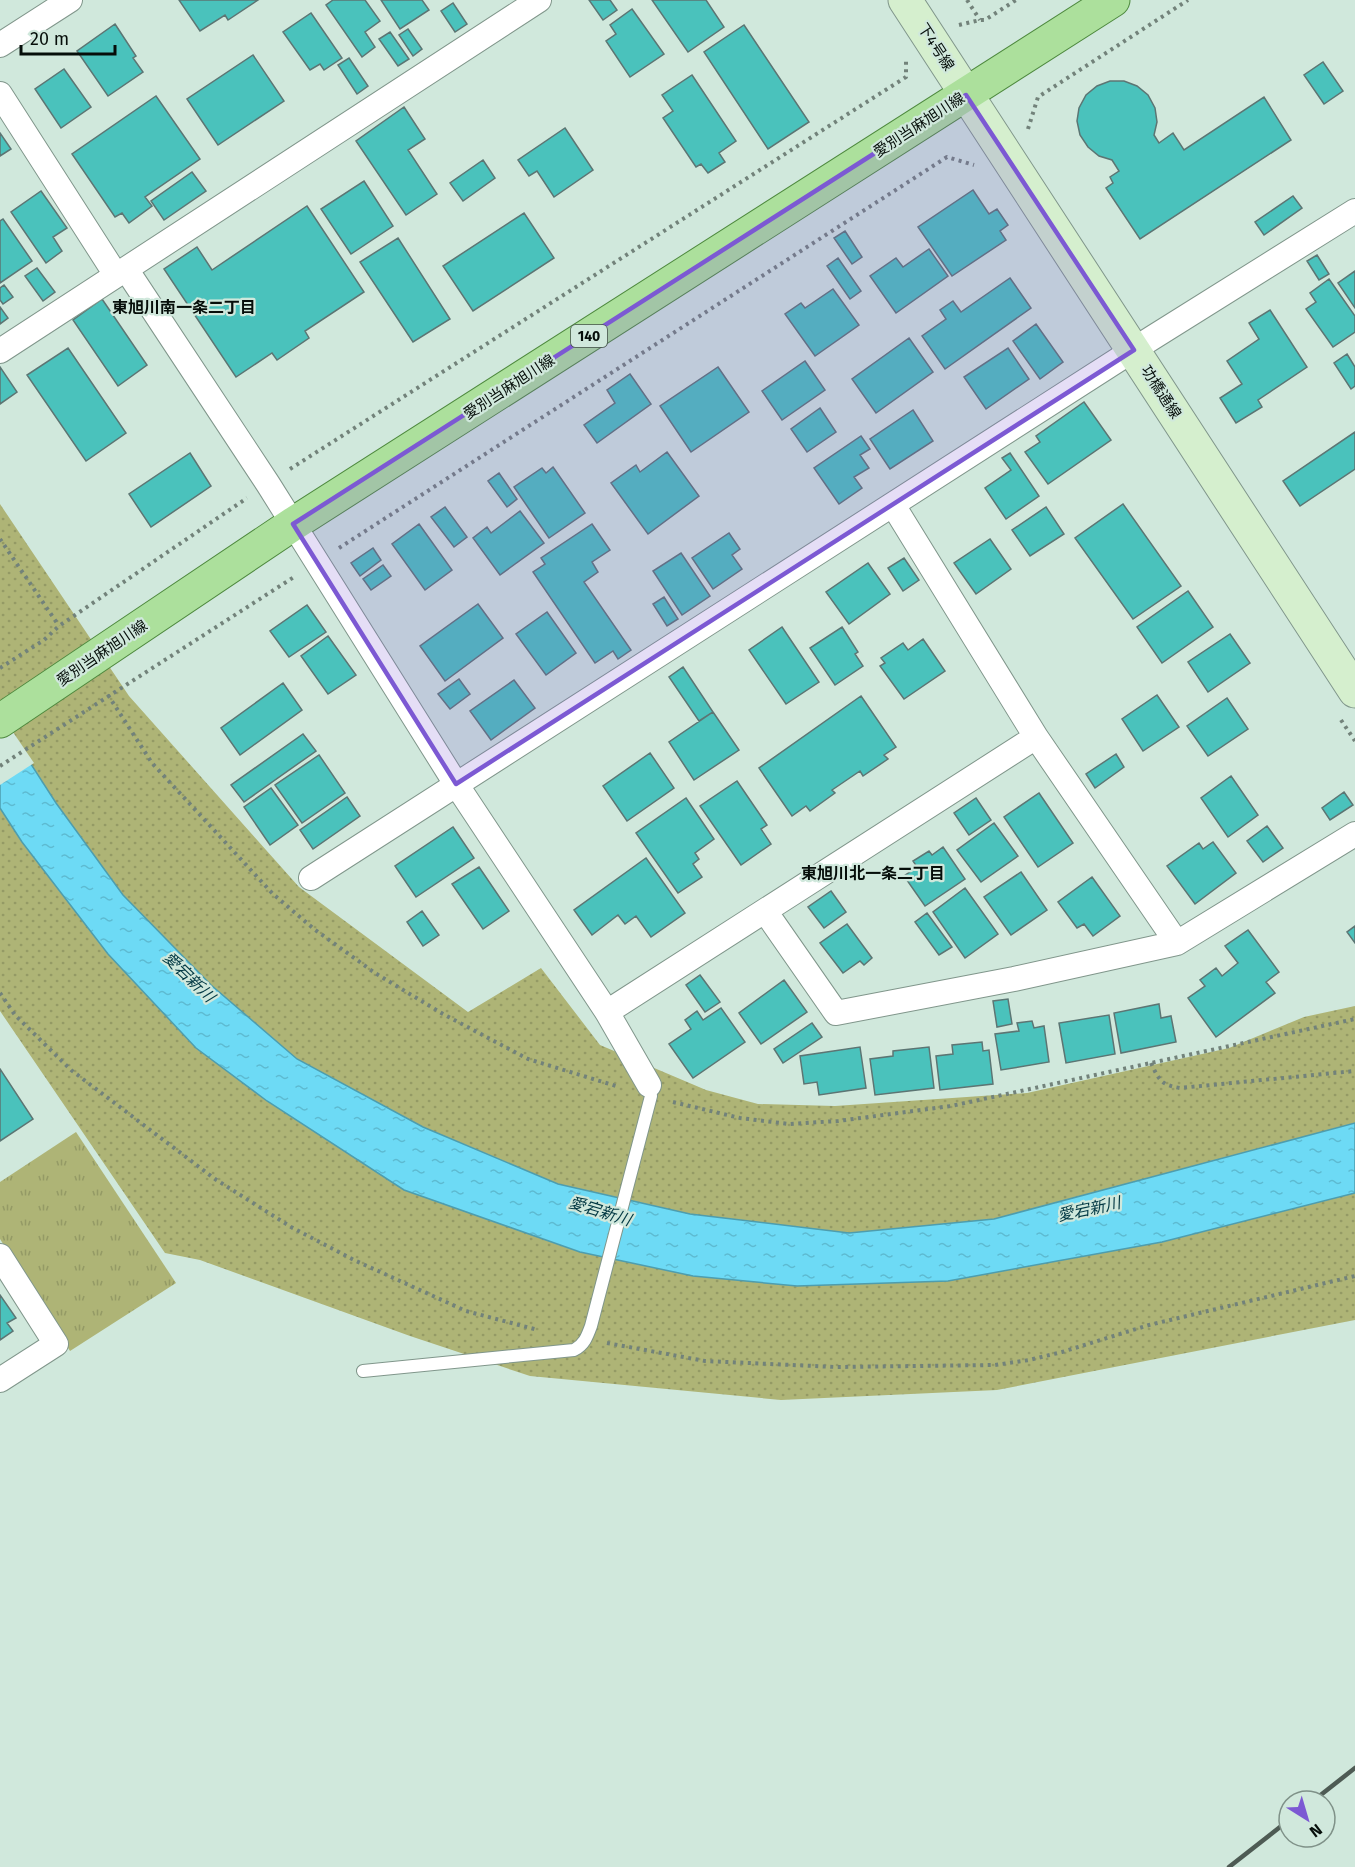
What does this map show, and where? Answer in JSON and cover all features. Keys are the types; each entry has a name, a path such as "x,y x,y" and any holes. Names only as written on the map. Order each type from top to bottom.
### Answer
{"main road":[{"name":"愛別当麻旭川線","path":"0,721 294,524 1113,0"}],"street":[{"path":"3,37 70,0"},
{"path":"0,351 539,0"},
{"name":"下4号線","path":"905,0 966,95"},
{"path":"0,94 268,484 456,784 607,1012 650,1091"},
{"name":"功橋通線","path":"966,95 1355,691"},
{"path":"311,878 1134,350 1355,211"},
{"path":"893,505 1036,737 1177,943"},
{"path":"607,1012 1036,737"},
{"path":"765,911 836,1013 1014,979 1177,943 1355,834"},
{"path":"0,1256 56,1344 0,1380"}],"lane":[{"path":"363,1371 574,1350 580,1347 591,1326 650,1091"}],"path":[{"path":"967,0 980,20"},
{"path":"0,668 44,640 59,626 268,484 906,77 905,48 926,33 985,20 1016,0"},
{"path":"1025,138 1038,97 1188,0"},
{"path":"0,766 947,157 980,166"},
{"path":"0,539 59,626"},
{"path":"108,695 152,763 273,894 314,929 375,973 443,1014 528,1059 650,1091 740,1119 789,1124 838,1121 951,1106 1355,1019"},
{"path":"0,993 15,1015 71,1070 216,1179 291,1227 354,1260 466,1311 545,1332 705,1361 836,1367 995,1365 1029,1360 1149,1325 1355,1276"},
{"path":"1151,1063 1159,1079 1167,1086 1180,1088 1355,1071"}],"highlighted area":[{"path":"966,95 1134,350 456,784 293,524"}],"green space":[{"path":"0,504 129,696 299,887 468,1012 541,968 600,1045 706,1090 758,1104 835,1106 1027,1093 1229,1048 1304,1017 1355,1006 1355,1320 997,1390 781,1400 530,1376 410,1336 200,1260 165,1253 0,1011"},
{"path":"76,1132 176,1283 70,1351 0,1239 0,1182"}],"water":[{"name":"愛宕新川","path":"0,716 56,803 123,895 211,985 297,1059 423,1127 558,1184 690,1214 849,1233 994,1219 1355,1123 1355,1193 1162,1242 948,1281 797,1286 693,1276 580,1252 404,1190 267,1101 196,1048 108,954 22,842 0,808"}],"pier":[{"path":"0,713 34,763 0,785"}],"building":[{"path":"179,0 258,0 228,20 225,15 200,31"},
{"path":"333,0 365,0 380,21 365,32 375,47 362,57 326,5"},
{"path":"381,0 422,0 429,10 400,29"},
{"path":"589,0 610,0 617,10 603,20"},
{"path":"652,0 706,0 724,27 688,52"},
{"path":"453,3 467,24 455,32 441,11"},
{"path":"632,9 664,54 630,77 606,41 616,34 610,25"},
{"path":"311,13 342,58 324,70 320,64 310,70 283,32"},
{"path":"115,24 136,56 133,58 143,72 108,96 77,51"},
{"path":"744,25 809,122 768,149 704,52"},
{"path":"408,29 422,49 413,56 399,35"},
{"path":"390,32 409,59 398,66 379,39"},
{"path":"253,55 284,101 218,145 187,99"},
{"path":"349,58 368,86 357,94 338,65"},
{"path":"1323,62 1343,91 1324,104 1304,75"},
{"path":"64,69 91,107 61,128 35,89"},
{"path":"692,75 736,141 719,153 725,162 708,173 701,164 696,167 663,118 673,111 662,95"},
{"path":"1110,81 1124,81 1137,86 1148,95 1155,108 1157,122 1154,135 1159,143 1173,133 1184,150 1264,97 1291,140 1140,239 1106,188 1113,183 1110,177 1119,171 1112,160 1099,156 1088,147 1080,135 1077,121 1079,108 1086,95 1097,86"},
{"path":"156,96 200,159 145,197 152,206 129,223 122,213 115,217 72,154"},
{"path":"404,107 425,139 408,150 437,194 406,215 356,141"},
{"path":"565,128 593,170 554,197 537,171 529,176 518,160"},
{"path":"0,133 11,149 0,156"},
{"path":"483,160 495,178 463,201 450,183"},
{"path":"192,172 206,191 164,220 151,201"},
{"path":"364,181 393,226 351,254 321,209"},
{"path":"973,190 989,214 997,209 1008,225 1000,231 1006,240 952,276 918,227"},
{"path":"41,191 67,228 53,237 62,251 46,263 11,212"},
{"path":"1293,196 1302,208 1264,235 1255,222"},
{"path":"307,206 364,292 305,331 309,338 277,360 272,353 236,377 164,269 197,247 212,270"},
{"path":"524,213 554,258 473,311 443,266"},
{"path":"3,219 32,261 0,283 0,221"},
{"path":"845,231 862,257 852,264 834,238"},
{"path":"398,238 450,319 413,342 360,262"},
{"path":"929,249 948,276 896,313 870,276 896,258 903,267"},
{"path":"1317,255 1329,274 1319,280 1307,261"},
{"path":"838,258 861,291 850,299 827,266"},
{"path":"37,268 55,292 43,301 25,276"},
{"path":"1355,271 1355,308 1338,283"},
{"path":"1010,278 1031,308 945,369 922,336 946,319 940,310 953,301 961,312"},
{"path":"1329,279 1355,316 1355,332 1333,347 1306,309 1316,302 1310,293"},
{"path":"4,285 13,297 3,304 0,300 0,288"},
{"path":"833,289 859,325 815,356 785,314 801,303 805,308"},
{"path":"102,299 147,365 118,386 73,320"},
{"path":"0,307 8,318 0,324"},
{"path":"1270,310 1307,367 1258,400 1262,407 1236,423 1220,398 1242,384 1227,361 1259,339 1249,323"},
{"path":"1036,324 1063,362 1040,379 1013,341"},
{"path":"909,338 933,372 876,413 852,379"},
{"path":"68,348 126,433 86,461 27,375"},
{"path":"1008,348 1029,379 986,409 964,377"},
{"path":"1347,354 1355,367 1355,386 1351,389 1334,363"},
{"path":"805,361 825,390 782,420 762,391"},
{"path":"0,367 17,392 0,404"},
{"path":"718,367 749,412 691,452 660,406"},
{"path":"630,374 651,404 597,443 584,425 615,403 607,390"},
{"path":"1084,402 1111,440 1048,484 1025,452 1040,442 1036,436"},
{"path":"820,408 836,432 807,452 791,429"},
{"path":"913,410 933,441 890,469 870,439"},
{"path":"1355,432 1355,469 1300,506 1283,481"},
{"path":"861,436 870,449 860,455 869,468 854,477 862,488 839,504 814,468"},
{"path":"667,452 699,496 648,534 611,483 636,465 640,472"},
{"path":"190,453 211,486 151,527 129,494"},
{"path":"1010,453 1039,496 1006,519 985,488 1011,470 1002,458"},
{"path":"553,467 585,513 549,538 514,487 542,468 546,473"},
{"path":"499,473 517,499 507,507 488,481"},
{"path":"1123,504 1181,586 1133,619 1075,538"},
{"path":"445,507 467,537 454,547 431,517"},
{"path":"1046,507 1064,534 1030,556 1012,530"},
{"path":"520,511 544,543 500,575 473,538 487,527 491,533"},
{"path":"419,524 452,570 425,590 392,544"},
{"path":"592,524 610,550 592,562 598,572 584,582 631,650 618,659 613,651 595,663 533,572 545,564 541,558"},
{"path":"729,533 740,549 732,555 742,569 713,589 692,558"},
{"path":"990,539 1011,569 976,594 954,563"},
{"path":"373,548 381,560 360,576 351,563"},
{"path":"681,553 710,596 682,615 653,571"},
{"path":"904,558 919,580 903,591 888,568"},
{"path":"868,563 890,594 849,624 826,592"},
{"path":"383,565 391,576 371,590 363,579"},
{"path":"1188,591 1213,627 1162,663 1137,627"},
{"path":"664,597 678,619 667,626 653,604"},
{"path":"478,604 503,638 445,681 420,646"},
{"path":"307,605 326,632 289,657 270,631"},
{"path":"547,612 576,653 546,675 516,634"},
{"path":"782,627 819,682 786,704 749,650"},
{"path":"842,627 858,652 855,654 863,666 835,685 810,648"},
{"path":"1230,634 1250,663 1208,692 1188,662"},
{"path":"328,636 356,675 328,694 301,656"},
{"path":"923,639 945,671 904,699 880,666 885,663 881,658 903,643 908,650"},
{"path":"683,667 713,712 699,721 669,677"},
{"path":"459,679 470,694 450,709 438,694"},
{"path":"514,680 535,708 491,740 470,711"},
{"path":"283,683 302,710 240,755 221,728"},
{"path":"1157,695 1179,727 1143,751 1122,719"},
{"path":"861,696 896,747 884,755 888,759 863,776 860,771 832,790 835,793 810,811 806,806 792,816 759,768"},
{"path":"1227,698 1248,729 1208,756 1187,726"},
{"path":"713,712 739,750 694,780 669,742"},
{"path":"303,734 316,751 244,802 231,785"},
{"path":"650,753 674,788 627,821 603,786"},
{"path":"1116,754 1124,767 1095,788 1086,774"},
{"path":"319,755 345,793 302,823 275,785"},
{"path":"1231,776 1258,815 1228,837 1201,798"},
{"path":"737,781 767,825 761,829 771,844 741,865 700,806"},
{"path":"271,788 298,825 270,845 244,807"},
{"path":"1344,792 1353,805 1330,820 1322,808"},
{"path":"1039,793 1073,843 1038,867 1004,817"},
{"path":"347,797 360,816 313,849 300,830"},
{"path":"686,798 714,839 695,853 699,859 693,864 702,877 678,893 636,833"},
{"path":"976,798 991,820 969,835 954,813"},
{"path":"994,823 1018,856 981,882 957,850"},
{"path":"1267,826 1283,848 1263,862 1247,841"},
{"path":"453,827 474,858 416,897 395,866"},
{"path":"1213,842 1236,873 1195,904 1167,866 1199,843 1203,849"},
{"path":"943,847 965,879 925,906 904,876 917,867 913,861 929,851 932,855"},
{"path":"646,858 685,913 651,937 636,916 625,924 618,915 592,935 574,910"},
{"path":"479,867 509,911 483,929 452,884"},
{"path":"1021,872 1047,910 1011,935 984,897"},
{"path":"1092,877 1120,916 1093,936 1084,924 1077,928 1058,902"},
{"path":"965,888 998,934 965,958 933,912"},
{"path":"831,891 846,912 824,928 808,907"},
{"path":"422,911 439,935 423,946 407,922"},
{"path":"927,913 952,947 939,955 915,922"},
{"path":"847,924 872,958 864,965 860,961 843,973 820,943"},
{"path":"1355,926 1355,943 1347,932"},
{"path":"1248,930 1279,972 1266,982 1275,993 1216,1037 1188,998 1205,986 1200,980 1216,968 1222,976 1238,963 1225,946"},
{"path":"700,975 720,1002 705,1012 686,985"},
{"path":"784,980 807,1012 761,1044 739,1013"},
{"path":"1008,999 1012,1024 997,1027 993,1001"},
{"path":"1159,1004 1161,1018 1171,1016 1176,1042 1121,1053 1114,1013"},
{"path":"721,1008 745,1042 693,1078 669,1044 691,1029 685,1020 697,1011 703,1020"},
{"path":"1109,1015 1115,1054 1066,1063 1059,1023"},
{"path":"1032,1021 1034,1028 1044,1026 1049,1062 1001,1070 995,1034 1019,1031 1017,1023"},
{"path":"812,1023 822,1037 783,1063 774,1049"},
{"path":"982,1042 983,1051 989,1050 993,1084 940,1090 936,1056 953,1054 952,1045"},
{"path":"860,1047 866,1088 819,1095 817,1082 804,1084 800,1056"},
{"path":"929,1047 934,1088 875,1095 870,1059 893,1056 893,1051"},
{"path":"0,1069 33,1119 0,1141"},
{"path":"0,1295 16,1318 7,1323 13,1331 0,1340"}],"railway":[{"path":"1328,1789 1355,1768"},
{"path":"1229,1867 1277,1829"}],"district":[{"name":"東旭川南一条二丁目","path":"184,307"},
{"name":"東旭川北一条二丁目","path":"873,873"}]}
